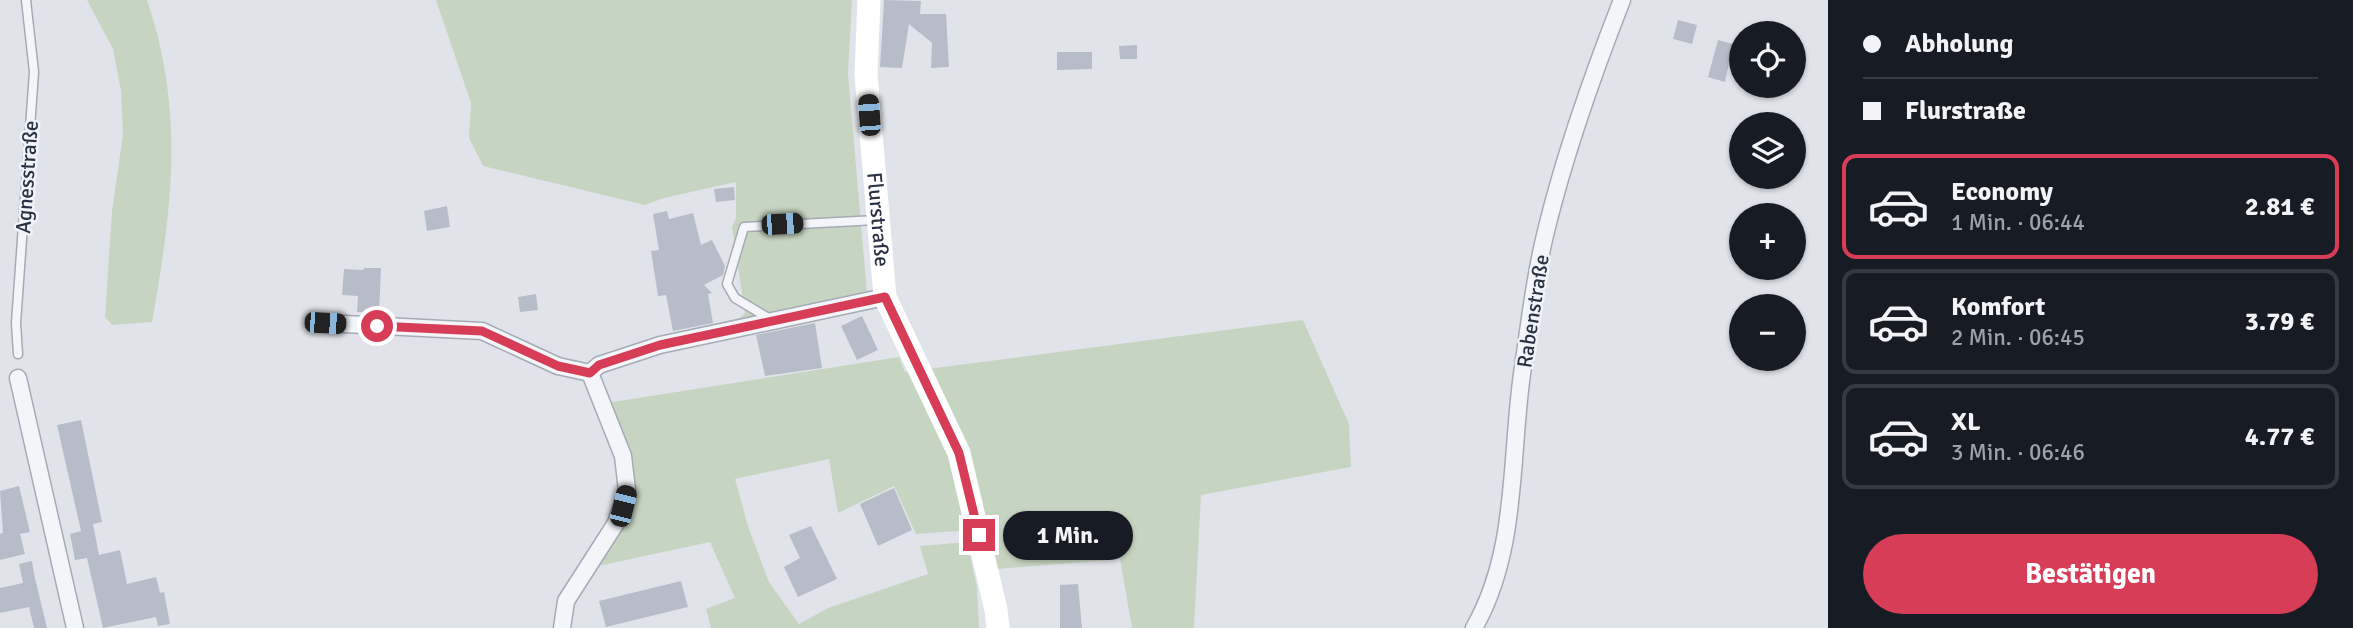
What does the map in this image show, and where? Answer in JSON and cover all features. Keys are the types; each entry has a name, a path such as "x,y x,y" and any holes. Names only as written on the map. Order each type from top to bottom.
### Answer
{"street":[{"name":"Flurstraße","path":"869,0 866,75 876,220 885,297 959,453 998,628"},
{"name":"Rabenstraße","path":"1474,628 1488,604 1506,542 1522,376 1546,228 1592,79 1622,0"},
{"path":"590,373 599,365 660,345 885,297"},
{"path":"325,323 482,331 558,366 590,373"},
{"path":"562,628 566,601 616,523 627,490 623,456 590,373"},
{"path":"18,378 75,628"}],"lane":[{"name":"Agnesstraße","path":"18,354 16,324 34,72 26,0"},
{"path":"772,320 735,298 729,289 727,280 744,227 876,220"}],"green space":[{"path":"87,0 147,0 159,41 171,121 171,161 165,240 152,322 112,325 105,317 112,211 123,134 121,91 113,49"},
{"path":"436,0 852,0 848,73 867,294 739,319 745,313 732,227 736,218 736,182 664,198 645,205 483,166 469,138 471,103"},
{"path":"1303,320 1349,424 1351,467 1201,495 1194,628 1132,628 1120,559 997,569 985,529 916,534 894,486 838,513 829,459 735,479 748,526 769,582 799,624 828,608 928,574 920,546 967,542 977,587 979,628 711,628 706,609 735,598 710,542 589,568 627,510 606,403 899,357 905,372"}],"building":[{"path":"884,0 921,1 920,14 946,14 949,67 931,68 932,43 909,24 902,68 880,67"},
{"path":"1678,20 1697,25 1692,44 1673,39"},
{"path":"1718,40 1729,43 1725,82 1708,77"},
{"path":"1137,45 1137,59 1120,59 1119,46"},
{"path":"1057,52 1092,52 1092,69 1057,70"},
{"path":"734,187 735,200 716,202 714,189"},
{"path":"447,206 450,227 427,231 424,211"},
{"path":"667,211 669,219 693,213 701,245 712,240 725,266 723,275 704,285 712,293 708,294 713,323 673,331 666,295 658,296 651,251 659,250 653,214"},
{"path":"381,268 379,313 357,312 358,296 342,295 344,269"},
{"path":"536,294 538,310 520,312 518,297"},
{"path":"862,316 878,350 857,360 841,326"},
{"path":"815,323 822,368 765,376 756,335"},
{"path":"81,420 102,522 93,524 99,555 120,550 127,584 156,577 160,593 164,592 170,624 158,626 156,617 103,628 87,558 75,560 70,534 81,531 57,425"},
{"path":"19,486 30,532 20,534 25,554 0,560 0,534 3,533 0,491"},
{"path":"894,488 912,530 878,546 860,504"},
{"path":"811,526 837,579 798,597 784,567 800,558 789,535"},
{"path":"32,561 47,628 34,628 29,607 0,613 0,588 23,583 19,564"},
{"path":"681,581 688,607 606,627 599,601"},
{"path":"1078,584 1082,628 1060,628 1060,585"}],"route":[{"path":"377,326 482,331 558,366 590,373 599,365 660,345 885,297 959,453 979,535"}]}
